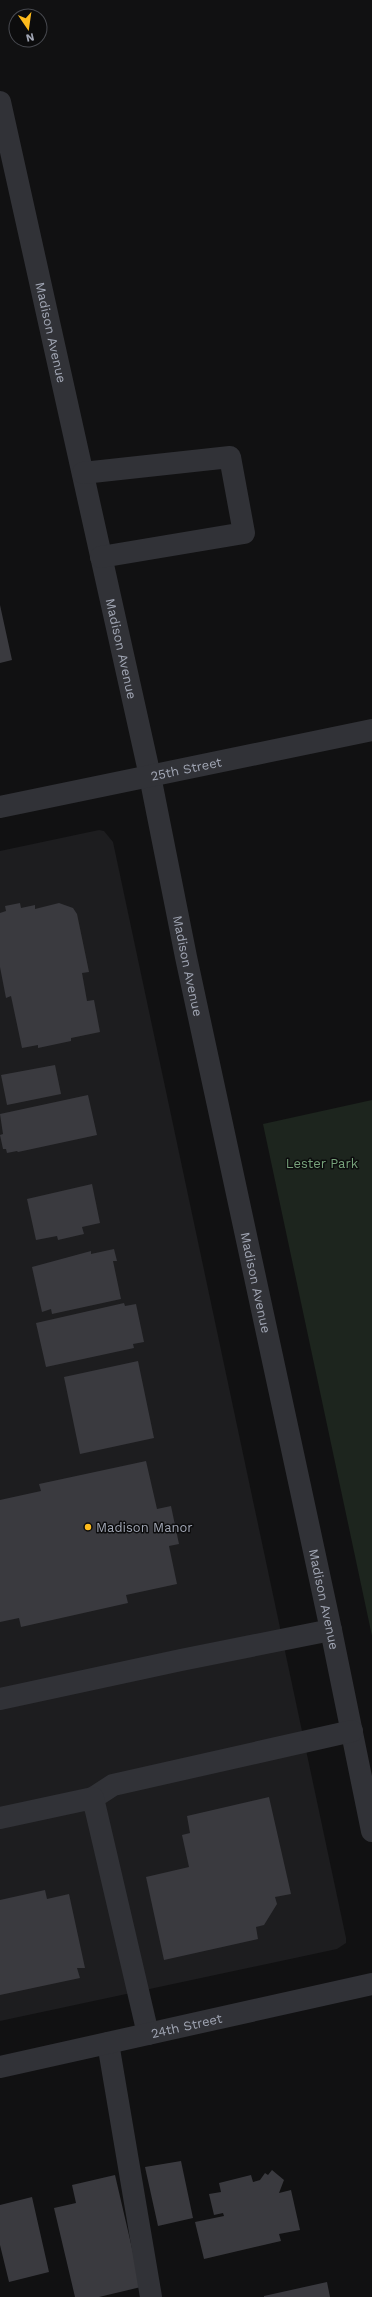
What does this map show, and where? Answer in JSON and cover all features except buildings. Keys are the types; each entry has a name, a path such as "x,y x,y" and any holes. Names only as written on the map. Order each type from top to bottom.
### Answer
{"street":[{"name":"Madison Avenue","path":"0,102 150,776 186,957 331,1630 372,1831"},
{"path":"83,473 230,457 244,533 101,557"},
{"name":"25th Street","path":"0,807 372,730"},
{"path":"0,1699 181,1660 331,1630"},
{"path":"0,1818 93,1798 113,1785 352,1731"},
{"path":"93,1798 148,2034"},
{"name":"24th Street","path":"0,2067 372,1984"},
{"path":"108,2043 151,2297"}],"shaded area":[{"path":"99,830 104,831 113,842 346,1943 337,1949 0,2021 0,851"}],"green space":[{"name":"Lester Park","path":"372,1100 372,1636 263,1124"}],"place":[{"name":"Madison Manor","path":"88,1527"}]}
